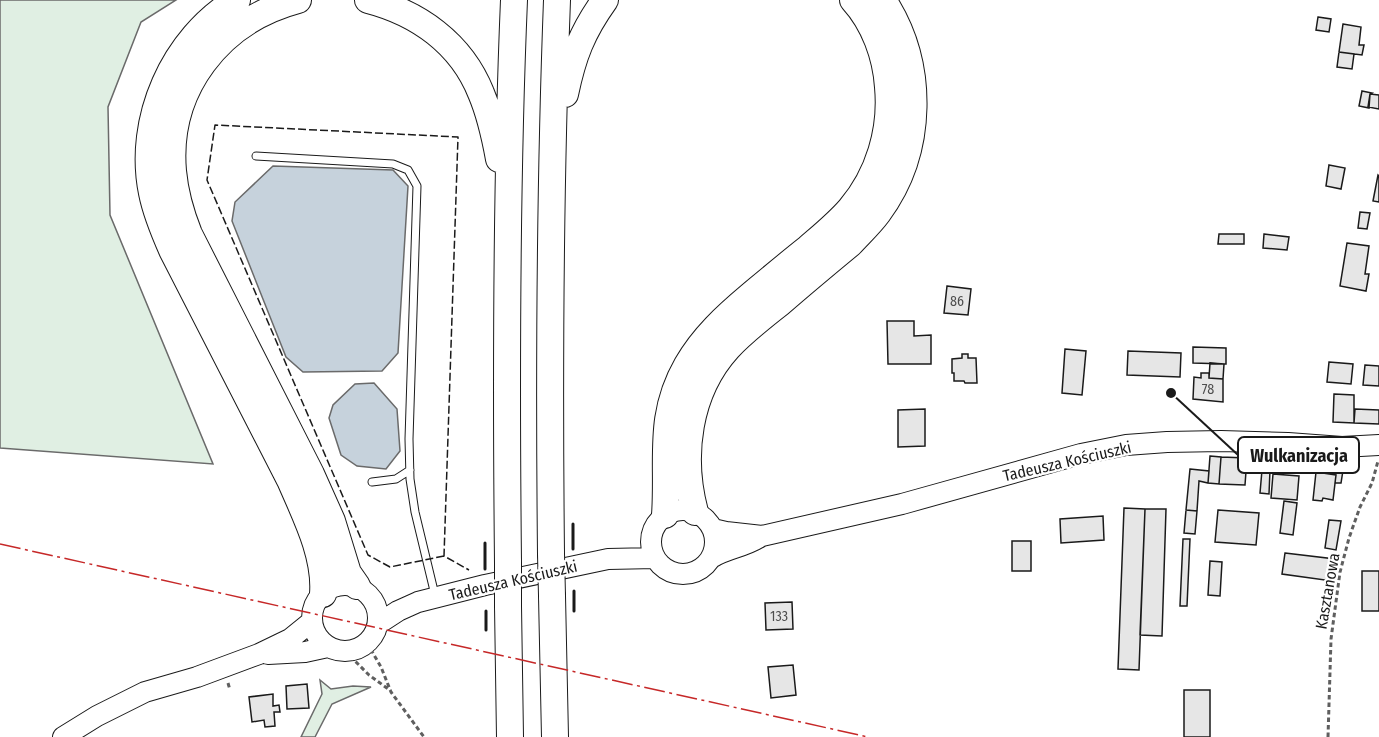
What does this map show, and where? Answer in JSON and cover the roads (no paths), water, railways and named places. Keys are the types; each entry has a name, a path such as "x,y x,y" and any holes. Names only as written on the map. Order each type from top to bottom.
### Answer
{"highway":[{"path":"237,0 216,15 191,40 179,56 162,89 152,124 149,159 151,186 161,225 172,250 290,480 301,506 321,566 323,594"},
{"path":"298,0 268,10 234,30 220,42 200,66 180,109 174,140 173,170 178,201 189,234 311,474 332,521 348,573 365,592"},
{"path":"368,0 400,10 415,18 431,28 460,56 477,83 488,113 507,201"},
{"path":"510,737 506,444 507,201 513,0"},
{"path":"555,737 551,554 550,317 557,0"},
{"path":"552,162 573,59 591,18 605,0"},
{"path":"665,515 665,442 668,415 686,366 713,329 729,313 835,225 850,209 868,183 879,159 887,132 890,106 888,80 883,55 871,27 853,0"},
{"path":"695,512 689,478 689,436 695,406 713,369 743,333 856,237 878,212 892,191 901,170 912,127 913,81 900,34 891,11 883,0"}],"street":[{"name":"Tadeusza Kościuszki","path":"713,557 724,551 744,546 762,536 902,504 1081,454 1126,445 1221,441 1342,447 1379,445"},
{"path":"676,511 695,512 702,516 713,529 716,540 713,557 701,570 693,573 684,575 668,571 652,549 655,526 665,515 676,511"},
{"name":"Tadeusza Kościuszki","path":"713,529 762,536"},
{"name":"Tadeusza Kościuszki","path":"378,624 398,611 427,600 608,559 624,551 652,549"},
{"path":"259,654 355,650 367,643 375,633 378,611 365,592 345,585 334,586 318,599 311,622 314,633 320,641 336,649"},
{"name":"Tadeusza Kościuszki","path":"365,592 381,601 427,600"},
{"path":"63,737 97,716 145,692 197,677 259,654 290,639 311,622"}],"lane":[{"path":"256,156 393,164 408,170 417,186 409,439 410,470 427,600"},
{"path":"372,482 396,479 410,470"}],"place":[{"name":"Wulkanizacja","path":"1171,393"}]}
